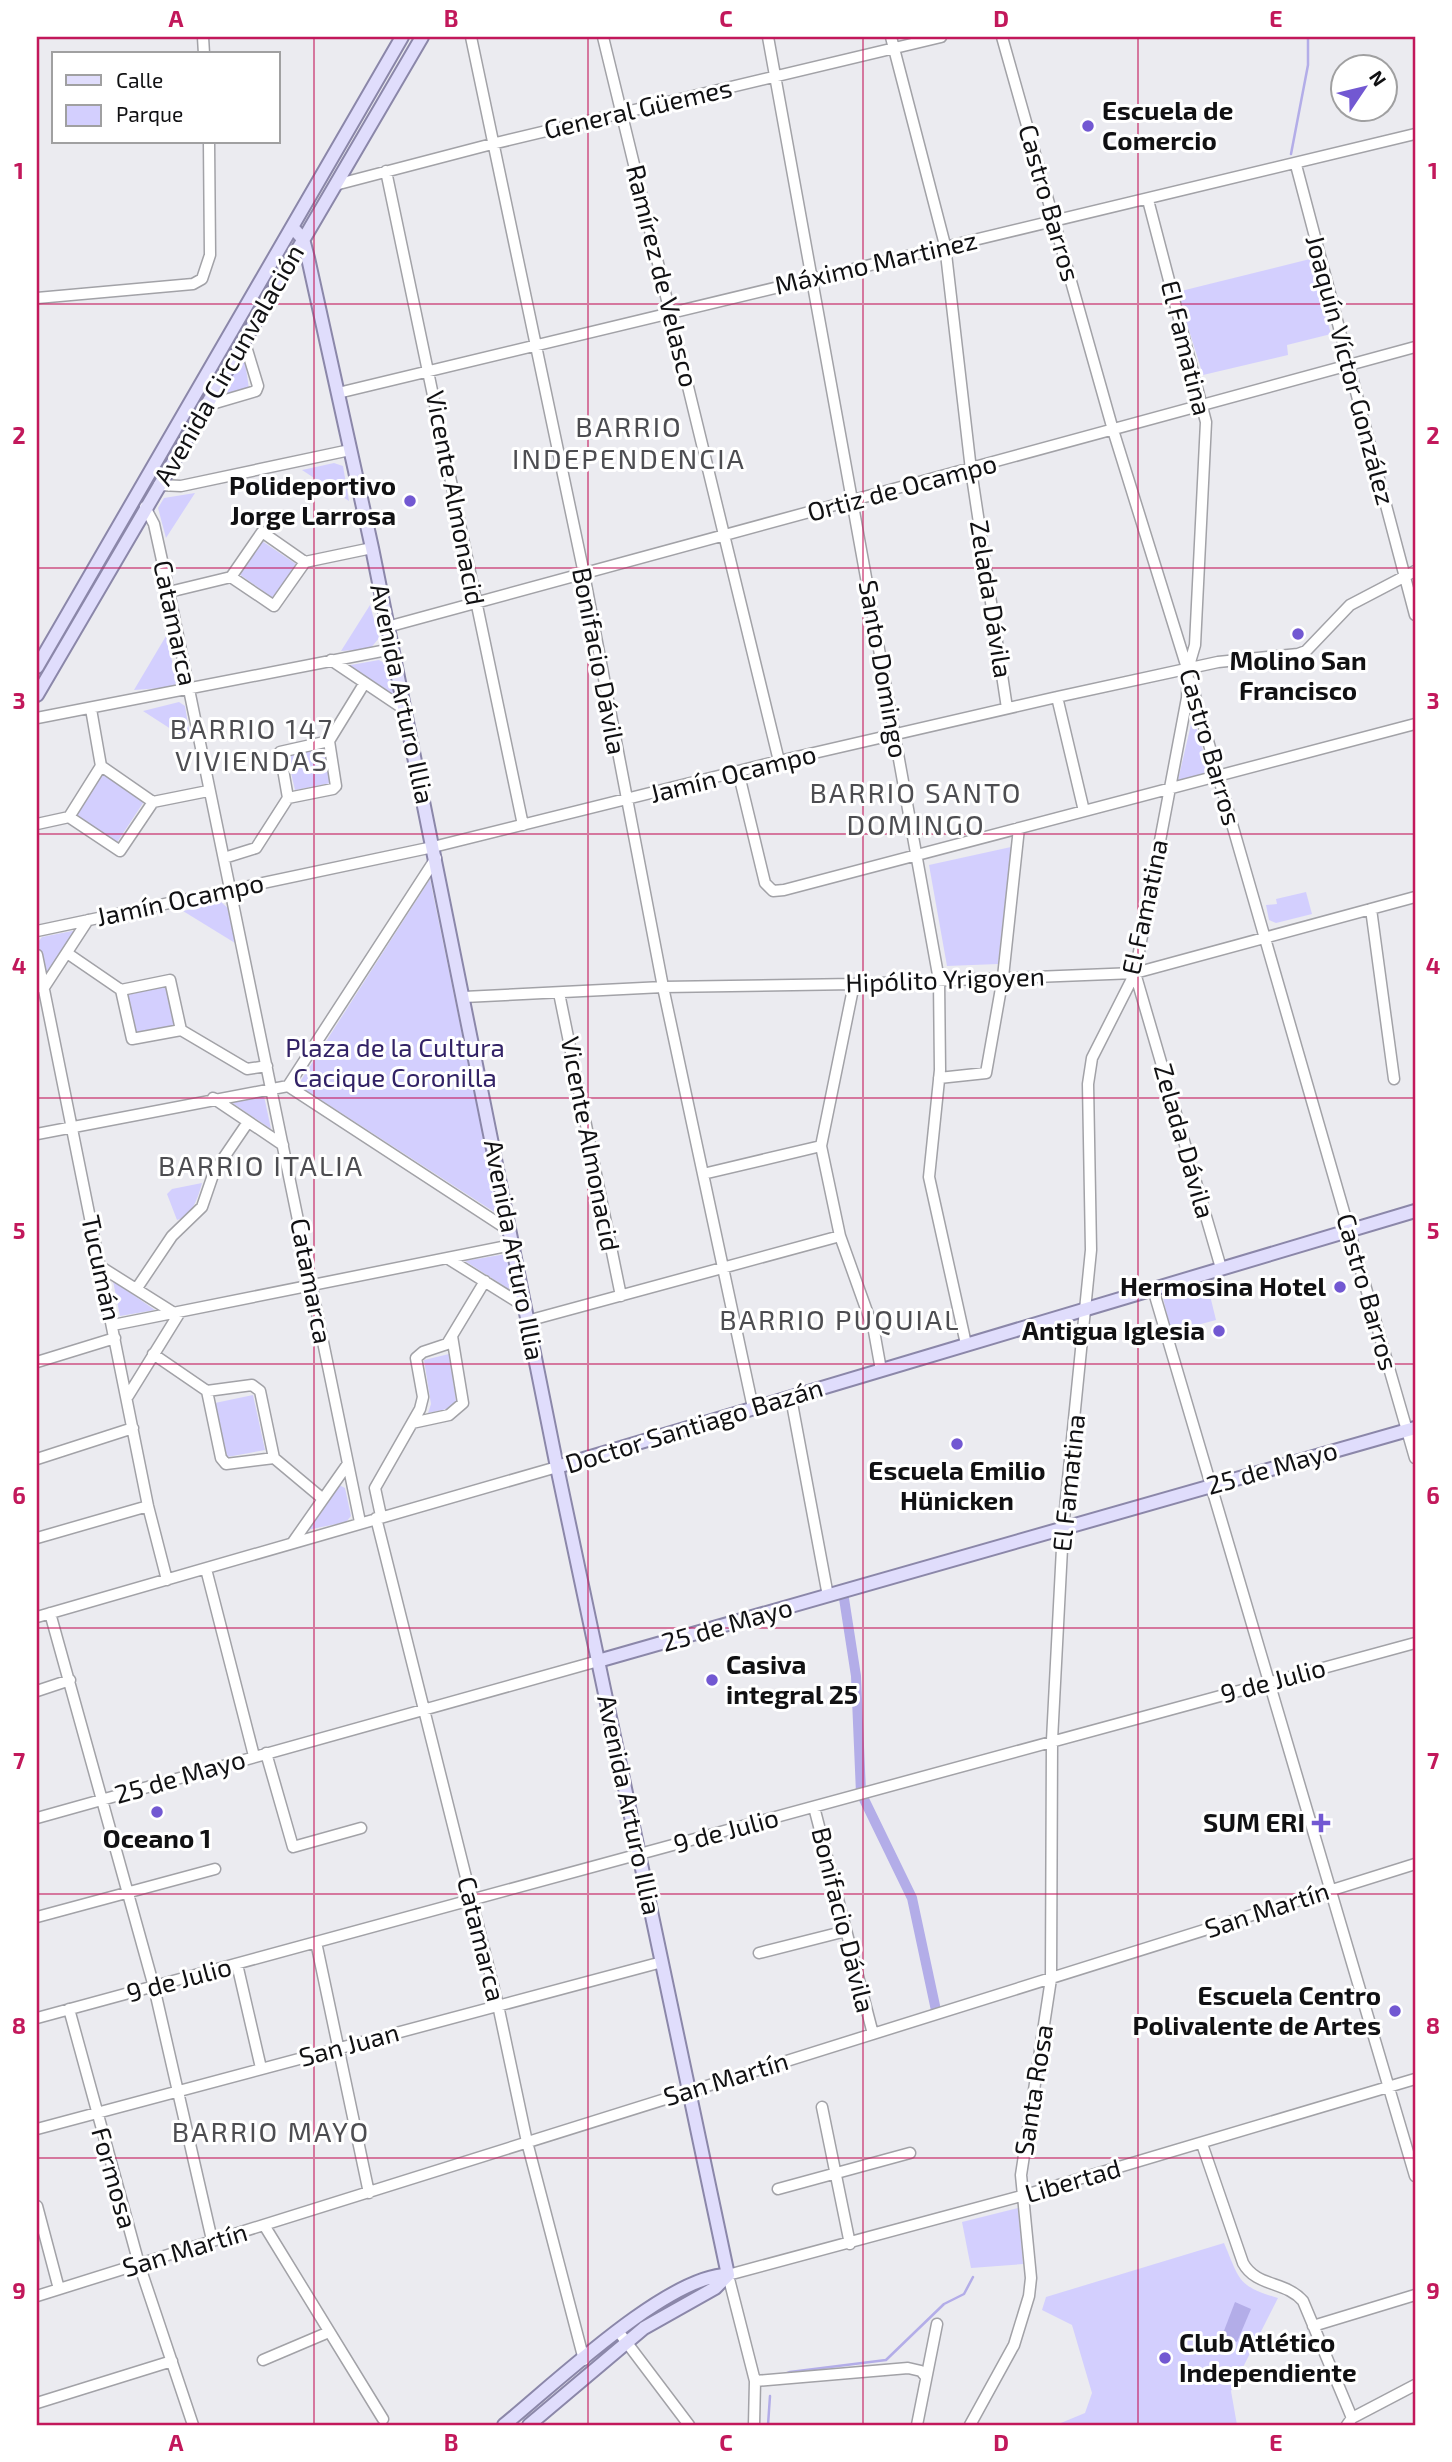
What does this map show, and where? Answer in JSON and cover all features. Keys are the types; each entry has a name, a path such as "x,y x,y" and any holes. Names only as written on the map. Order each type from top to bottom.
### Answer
{"main road":[{"name":"Avenida Circunvalación","path":"37,667 402,37"},
{"name":"Avenida Circunvalación","path":"37,695 422,37"},
{"name":"Avenida Arturo Illia","path":"293,228 303,239 372,548 557,1467 728,2275"},
{"name":"Doctor Santiago Bazán","path":"557,1467 1415,1211"},
{"name":"25 de Mayo","path":"598,1661 1411,1429"},
{"path":"504,2425 618,2331 665,2298 712,2275 728,2275"},
{"path":"529,2425 660,2317 715,2288 728,2275"}],"street":[{"name":"Bonifacio Dávila","path":"471,37 584,574 663,987 753,1408"},
{"name":"Ramírez de Velasco","path":"603,37 779,761"},
{"name":"Santo Domingo","path":"768,37 939,980 939,1078 929,1177 966,1344"},
{"name":"Zelada Dávila","path":"891,37 945,245 971,470 1007,708"},
{"name":"General Güemes","path":"335,185 492,144 941,37"},
{"name":"Castro Barros","path":"1002,37 1114,430 1188,669 1350,1230 1411,1429 1415,1458"},
{"name":"Máximo Martinez","path":"338,393 945,245 1148,201 1415,134"},
{"path":"37,298 193,284 202,279 209,255 209,144"},
{"name":"Joaquín Víctor González","path":"1297,165 1349,365 1410,573 1415,615"},
{"name":"Vicente Almonacid","path":"386,171 523,825"},
{"name":"El Famatina","path":"1052,1740 1063,1530 1087,1307 1092,1201 1088,1124 1092,1058 1135,973 1187,698 1188,669 1195,645 1206,422 1204,406 1148,201"},
{"path":"205,406 256,391 258,386 244,340"},
{"name":"Ortiz de Ocampo","path":"387,627 1415,347"},
{"path":"159,485 181,486 350,450"},
{"name":"Catamarca","path":"145,508 153,524 169,592 360,1522"},
{"path":"169,592 231,577 262,532 305,562"},
{"path":"231,577 274,606 305,562 372,548"},
{"name":"Jamín Ocampo","path":"37,931 231,888 434,853 523,825 1007,708 1218,662 1306,651 1350,605 1410,573"},
{"path":"37,718 392,649"},
{"path":"331,660 404,709"},
{"path":"288,797 336,786 329,741 364,684"},
{"path":"1057,697 1084,811"},
{"path":"69,817 100,766 90,709"},
{"path":"738,771 765,883 773,891 1169,791 1415,724"},
{"path":"224,858 256,848 288,797 280,752 329,741"},
{"path":"100,766 153,802"},
{"path":"37,824 69,817 120,851 153,802 208,791"},
{"path":"939,1078 986,1073 1003,977 1019,828"},
{"path":"288,1086 434,853"},
{"name":"Hipólito Yrigoyen","path":"464,997 663,987 854,985 1135,973 1415,897"},
{"path":"1371,909 1394,1079"},
{"path":"43,989 88,920"},
{"path":"67,953 121,990 132,1039 181,1030 247,1069 267,1066"},
{"name":"Tucumán","path":"37,955 43,989 41,1005 71,1127 128,1395 148,1506 167,1580"},
{"name":"Zelada Dávila","path":"1135,973 1221,1268"},
{"path":"121,990 170,980 181,1030"},
{"path":"854,985 821,1146 840,1236 874,1331 881,1370"},
{"name":"Vicente Almonacid","path":"559,993 621,1296"},
{"path":"37,1134 213,1098 288,1086 510,1231"},
{"path":"213,1098 284,1145"},
{"path":"137,1288 172,1236 202,1207 214,1172 248,1122"},
{"path":"704,1174 821,1146"},
{"path":"527,1321 840,1236"},
{"path":"113,1325 512,1245"},
{"path":"447,1258 524,1306"},
{"path":"101,1267 177,1312"},
{"path":"412,1423 449,1415 463,1402 452,1336 485,1281"},
{"path":"1153,1289 1328,1890 1415,2176"},
{"path":"128,1395 177,1312"},
{"name":"Catamarca","path":"452,1336 444,1346 423,1352 416,1358 423,1397 412,1423 375,1488 379,1517 424,1709 498,2005 527,2142 584,2360"},
{"path":"37,1362 116,1338"},
{"path":"153,1354 207,1391 252,1385 260,1391 274,1458 323,1499"},
{"path":"207,1391 221,1458 226,1464 274,1458"},
{"path":"791,1398 828,1596"},
{"path":"37,1459 133,1428"},
{"path":"292,1542 347,1465"},
{"name":"Doctor Santiago Bazán","path":"37,1617 557,1467"},
{"path":"37,1538 148,1506"},
{"path":"206,1569 254,1756"},
{"path":"50,1613 130,1892 179,2090 212,2241"},
{"name":"9 de Julio","path":"37,2018 1415,1643"},
{"name":"25 de Mayo","path":"37,1818 598,1661"},
{"path":"37,1691 70,1680"},
{"name":"Santa Rosa","path":"971,2425 1014,2345 1029,2297 1030,2238 1022,2168 1051,1979 1052,1740"},
{"path":"266,1753 293,1847 361,1828"},
{"name":"Bonifacio Dávila","path":"814,1807 873,2034"},
{"name":"San Martín","path":"37,2296 1415,1864"},
{"path":"37,1917 215,1869"},
{"path":"759,1953 846,1931"},
{"path":"316,1942 369,2193"},
{"name":"San Juan","path":"37,2129 663,1962"},
{"path":"237,1964 261,2068"},
{"name":"Formosa","path":"69,2009 95,2112 139,2264 192,2425"},
{"name":"Libertad","path":"728,2275 1025,2195 1415,2079"},
{"path":"822,2107 849,2244"},
{"path":"1202,2144 1248,2273 1298,2296 1314,2326 1349,2421 1415,2385"},
{"path":"778,2189 910,2152"},
{"path":"37,2206 60,2289"},
{"path":"264,2225 383,2419"},
{"path":"728,2275 755,2381 754,2425"},
{"path":"1314,2326 1415,2295"},
{"path":"917,2425 937,2324"},
{"path":"618,2331 689,2425"},
{"path":"263,2360 328,2332"},
{"path":"37,2403 172,2361"},
{"path":"755,2381 908,2368 921,2371 925,2376"}],"green space":[{"path":"1310,259 1331,334 1287,345 1288,355 1203,375 1177,292"},
{"path":"244,355 249,389 222,395"},
{"path":"334,463 343,466 349,501 302,470"},
{"path":"195,493 166,538 158,508 164,498"},
{"path":"262,541 296,564 273,598 239,574"},
{"path":"370,605 379,638 370,649 341,651"},
{"path":"166,636 177,682 174,687 134,690"},
{"path":"379,660 388,665 394,696 345,666"},
{"path":"179,702 185,706 191,742 143,711"},
{"path":"1193,716 1210,774 1178,780"},
{"path":"324,748 331,783 295,790 287,755"},
{"path":"102,772 145,800 116,844 74,816"},
{"path":"1011,847 998,964 947,966 929,865"},
{"name":"Plaza de la Cultura Cacique Coronilla","path":"430,879 499,1215 298,1085"},
{"path":"1306,892 1312,914 1276,923 1269,920 1266,905 1277,904 1276,899"},
{"path":"221,902 230,910 235,943 183,911"},
{"path":"77,930 45,978 38,942 42,937"},
{"path":"167,986 176,1025 135,1034 127,995"},
{"path":"264,1096 271,1129 231,1102"},
{"path":"202,1183 191,1210 177,1220 167,1194 172,1189"},
{"path":"506,1254 512,1291 465,1261"},
{"path":"1206,1279 1216,1320 1171,1332 1162,1293"},
{"path":"113,1281 155,1310 120,1316"},
{"path":"449,1354 456,1401 447,1409 428,1413 431,1404 424,1360"},
{"path":"253,1395 265,1450 227,1457 215,1403"},
{"path":"339,1485 345,1488 351,1516 346,1522 307,1530"},
{"path":"1018,2208 1023,2264 971,2268 962,2222"},
{"name":"Club Atlético Independiente","path":"1224,2243 1242,2280 1255,2290 1278,2298 1231,2391 1237,2425 1056,2425 1085,2413 1092,2393 1072,2325 1042,2310 1046,2297"}],"shaded area":[{"path":"1235,2302 1251,2309 1237,2342 1222,2336"}],"waterway":[{"path":"1291,154 1308,65 1308,37"},
{"path":"843,1592 856,1676 861,1793 912,1898 937,2015"},
{"path":"780,2376 790,2372 886,2360 944,2304 964,2294 973,2277"},
{"path":"768,2425 770,2396"}],"place":[{"name":"Escuela de Comercio","path":"1088,126"},
{"name":"Polideportivo Jorge Larrosa","path":"410,501"},
{"name":"Molino San Francisco","path":"1298,634"},
{"name":"Hermosina Hotel","path":"1340,1287"},
{"name":"Antigua Iglesia","path":"1219,1331"},
{"name":"Escuela Emilio Hünicken","path":"957,1444"},
{"name":"Casiva integral 25","path":"712,1680"},
{"name":"Oceano 1","path":"157,1812"},
{"name":"SUM ERI","path":"1321,1823"},
{"name":"Escuela Centro Polivalente de Artes","path":"1395,2011"},
{"name":"Club Atlético Independiente","path":"1165,2358"}],"district":[{"name":"BARRIO INDEPENDENCIA","path":"629,443"},
{"name":"BARRIO 147 VIVIENDAS","path":"252,745"},
{"name":"BARRIO SANTO DOMINGO","path":"916,809"},
{"name":"BARRIO ITALIA","path":"261,1166"},
{"name":"BARRIO PUQUIAL","path":"840,1320"},
{"name":"BARRIO MAYO","path":"271,2132"}]}
